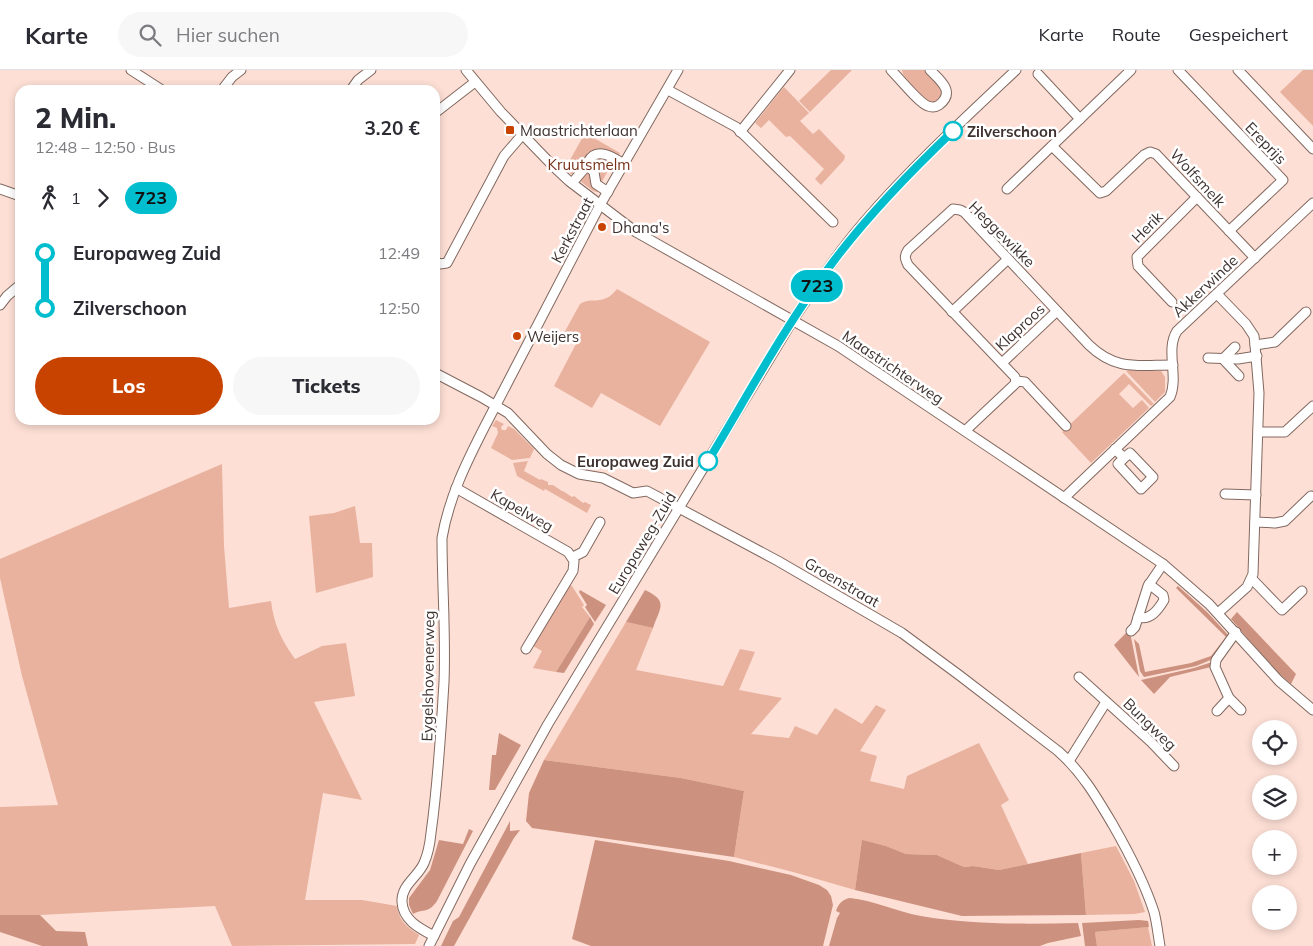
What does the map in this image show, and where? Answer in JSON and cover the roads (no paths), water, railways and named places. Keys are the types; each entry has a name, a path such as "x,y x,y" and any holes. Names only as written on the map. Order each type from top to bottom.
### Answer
{"street":[{"path":"131,70 154,85"},
{"path":"226,85 241,70"},
{"path":"354,85 371,70"},
{"path":"466,70 522,135 572,184 600,205"},
{"name":"Kerkstraat","path":"496,405 600,205 678,70"},
{"path":"740,132 790,70"},
{"path":"893,71 924,104 932,108 945,99 947,91 946,87 930,70"},
{"name":"Europaweg-Zuid","path":"429,946 451,900 507,795 548,724 794,320 832,263 870,216 906,176 1016,70"},
{"path":"1007,189 1131,70"},
{"name":"Ereprijs","path":"1178,70 1283,180 1229,231"},
{"path":"1238,70 1313,149"},
{"path":"1038,74 1080,119"},
{"path":"440,108 475,82"},
{"path":"668,90 730,124 833,222"},
{"path":"440,264 447,263 504,156 522,135"},
{"name":"Wolfsmelk","path":"1052,146 1100,193 1106,192 1144,155 1150,152 1156,154 1255,258"},
{"path":"572,184 587,166 592,156 601,154 610,156 624,164"},
{"path":"587,166 594,172 596,184 608,192"},
{"path":"0,189 15,194"},
{"name":"Herik","path":"1172,302 1138,266 1137,257 1197,197"},
{"name":"Akkerwinde","path":"1064,498 1170,396 1173,384 1175,335 1313,203"},
{"name":"Maastrichterweg","path":"600,205 647,239 838,346 1163,564 1190,586 1218,613 1279,680 1313,710"},
{"name":"Heggewikke","path":"1066,426 1025,382 1016,381 1015,377 1002,363 908,265 905,256 908,250 949,211 957,209 964,212 1097,352 1110,361 1124,365 1173,365"},
{"path":"952,312 1008,259"},
{"path":"0,305 15,290"},
{"path":"1217,294 1246,324 1254,336 1259,393 1254,567 1252,578 1242,592 1218,613"},
{"name":"Klaproos","path":"1002,363 1058,310"},
{"path":"1255,346 1275,342 1306,312"},
{"path":"1222,359 1235,347"},
{"path":"1208,358 1238,359 1257,356"},
{"path":"1222,359 1238,376"},
{"path":"1230,367 1238,359"},
{"name":"Groenstraat","path":"440,376 508,413 547,454 561,465 579,474 604,478 633,493 647,491 778,561 902,634 959,675 1070,761 1095,794 1144,885 1155,914 1160,946"},
{"path":"965,431 1016,381"},
{"name":"Eygelshovenerweg","path":"434,936 418,927 406,916 402,899 406,887 424,864 430,836 440,743 444,681 442,538 446,518 467,460 496,405"},
{"path":"1258,432 1285,432 1313,406"},
{"path":"1115,449 1124,458"},
{"name":"Kapelweg","path":"456,488 568,552 573,557"},
{"path":"1225,494 1256,495"},
{"path":"1255,522 1276,523 1285,521 1312,496"},
{"path":"526,649 573,571 575,564 573,557 583,552 600,522"},
{"path":"1131,631 1136,627 1149,584 1163,564"},
{"path":"1252,578 1282,610 1302,591"},
{"path":"1138,617 1147,618 1151,616 1164,600 1163,594 1149,584"},
{"path":"1236,632 1215,663 1230,698 1241,710"},
{"name":"Bungweg","path":"1079,677 1174,766"},
{"path":"1217,710 1230,698"},
{"name":"Bungweg","path":"1070,761 1106,702"}],"place":[{"name":"Maastrichterlaan","path":"510,130"},
{"name":"Zilverschoon","path":"953,131"},
{"name":"Dhana's","path":"602,227"},
{"name":"Weijers","path":"517,336"},
{"name":"Europaweg Zuid","path":"708,461"}],"park label":[{"name":"Kruutsmelm","path":"589,164"}]}
